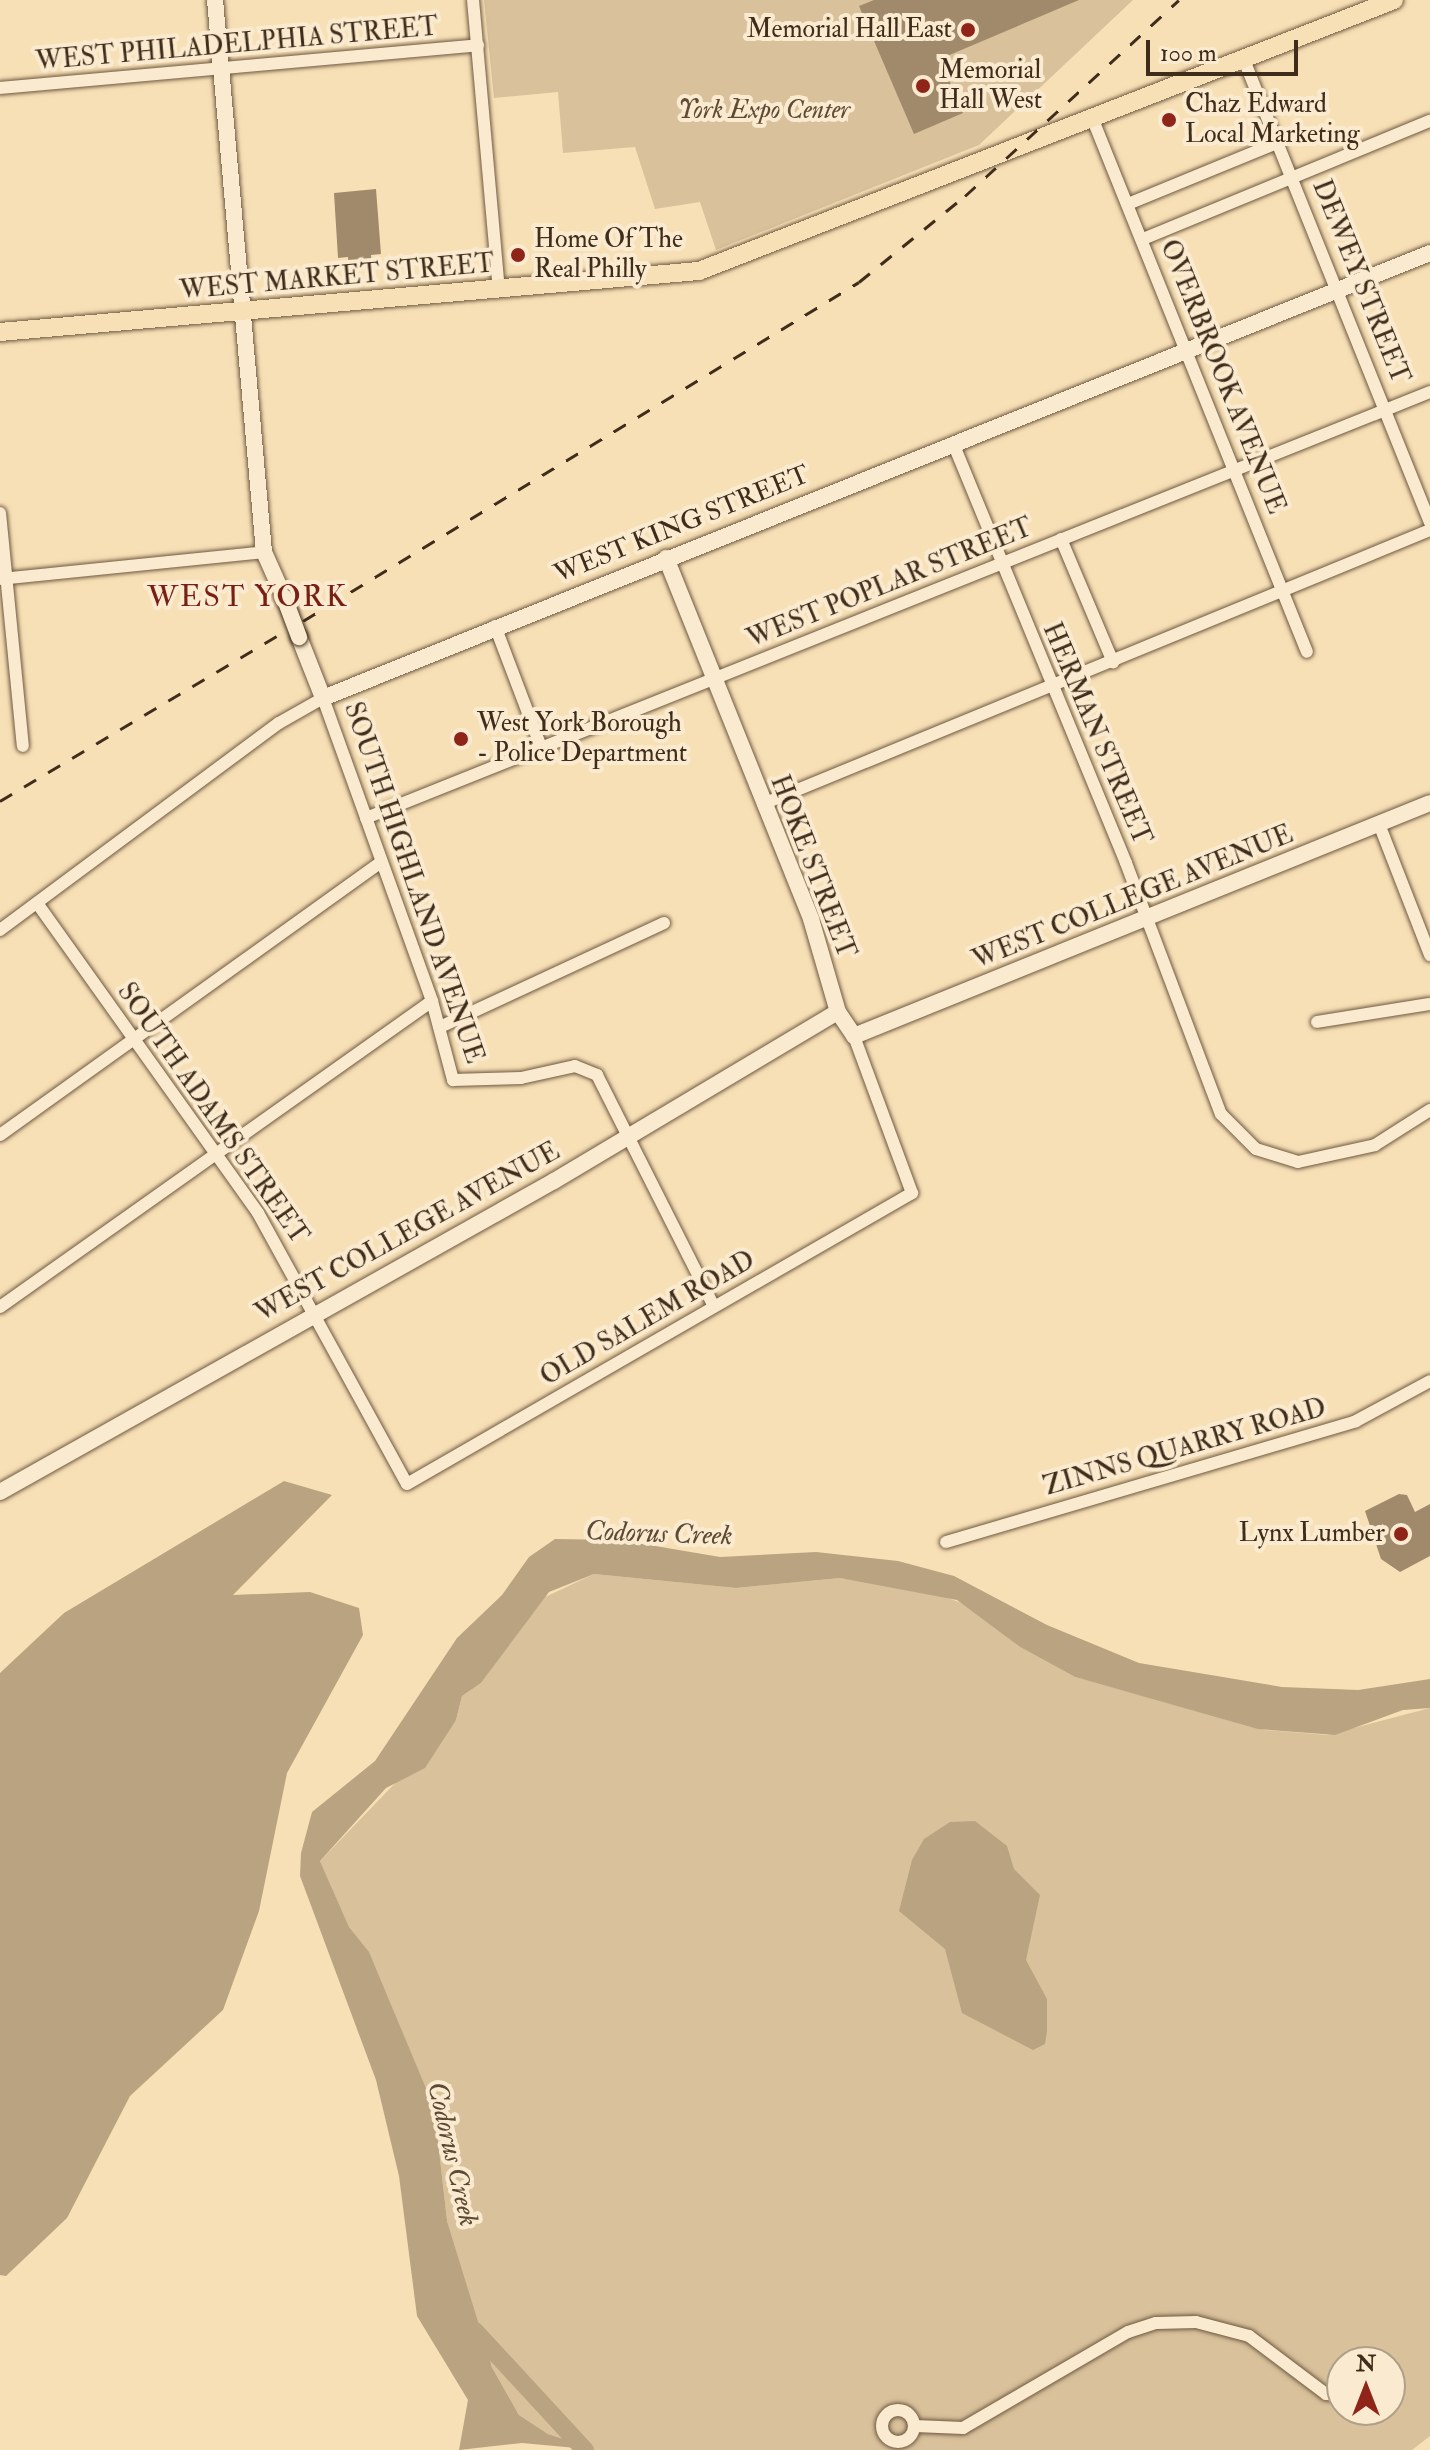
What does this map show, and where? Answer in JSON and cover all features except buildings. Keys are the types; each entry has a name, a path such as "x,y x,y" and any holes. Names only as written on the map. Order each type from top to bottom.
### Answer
{"main road":[{"name":"WEST MARKET STREET","path":"0,332 499,291 711,268 1394,0"}],"street":[{"name":"SOUTH HIGHLAND AVENUE","path":"215,0 264,552 323,698 432,1001 453,1080 521,1078 575,1066 597,1075 625,1137 713,1305"},
{"path":"473,0 499,291"},
{"name":"WEST PHILADELPHIA STREET","path":"0,88 478,45"},
{"name":"DEWEY STREET","path":"1244,60 1341,289 1430,522"},
{"name":"OVERBROOK AVENUE","path":"1093,120 1216,414 1307,652"},
{"path":"1143,239 1430,121"},
{"path":"1128,204 1279,142"},
{"name":"WEST KING STREET","path":"0,930 279,723 323,698 495,626 1430,253"},
{"name":"WEST POPLAR STREET","path":"366,818 1430,392"},
{"name":"HERMAN STREET","path":"953,443 1147,919 1221,1114 1272,1158 1298,1162 1340,1157 1401,1133 1430,1110"},
{"path":"0,513 4,578 23,746"},
{"path":"763,804 1430,530"},
{"path":"1061,539 1113,662"},
{"path":"4,578 264,552"},
{"name":"HOKE STREET","path":"666,558 811,919 838,1012 854,1036 912,1193"},
{"path":"495,626 542,750"},
{"name":"WEST COLLEGE AVENUE","path":"854,1036 1430,803"},
{"path":"1379,824 1429,948"},
{"path":"0,1135 381,862"},
{"name":"SOUTH ADAMS STREET","path":"37,903 218,1153 316,1310 407,1484"},
{"path":"440,1027 664,923"},
{"path":"0,1307 432,1001"},
{"path":"1317,1022 1430,1004"},
{"name":"WEST COLLEGE AVENUE","path":"0,1492 625,1137 838,1012"},
{"name":"OLD SALEM ROAD","path":"407,1484 912,1193"},
{"name":"ZINNS QUARRY ROAD","path":"946,1542 1356,1421 1430,1381"},
{"path":"915,2426 963,2428 1128,2332 1156,2323 1196,2322 1249,2336 1326,2394"},
{"path":"890,2411 906,2412 915,2426 901,2446 882,2431 890,2411"}],"green space":[{"name":"York Expo Center","path":"484,0 1133,0 979,145 716,250 700,202 655,209 635,147 563,153 558,92 494,98"},
{"path":"594,1574 736,1588 840,1578 924,1589 964,1604 1020,1647 1075,1677 1266,1730 1327,1735 1430,1708 1430,2436 1412,2450 599,2450 548,2434 519,2415 456,2304 445,2266 447,2220 434,2107 369,1953 349,1928 320,1861 456,1720 462,1696 481,1683 543,1598"}],"shaded area":[{"path":"284,1481 332,1495 233,1595 310,1592 359,1608 363,1635 287,1773 259,1911 223,2010 130,2096 67,2218 6,2276 0,2275 0,1673 64,1613"},
{"path":"555,1539 620,1540 720,1557 816,1552 898,1561 954,1576 1047,1625 1139,1663 1282,1687 1358,1690 1430,1679 1430,1708 1403,1710 1335,1735 1258,1729 1075,1677 1020,1647 957,1600 840,1578 736,1588 594,1574 549,1592 481,1683 462,1696 456,1720 425,1768 386,1788 320,1861 349,1927 369,1952 434,2107 447,2220 445,2266 456,2304 519,2415 548,2434 598,2450 522,2443 459,2450 468,2400 417,2316 399,2176 376,2080 300,1876 301,1853 312,1812 375,1761 457,1638 502,1595 529,1557"},
{"path":"975,1821 1007,1846 1014,1869 1040,1895 1026,1960 1047,1999 1047,2031 1045,2044 1033,2050 962,2013 945,1949 899,1911 912,1860 924,1839 950,1822"}],"waterway":[{"name":"Codorus Creek","path":"439,2226 482,2365"},
{"name":"Codorus Creek","path":"475,2331 585,2450"}],"railway":[{"path":"303,621 859,282 965,196 1179,0"},
{"path":"0,801 284,632"}],"place":[{"name":"Memorial Hall East","path":"968,30"},
{"name":"Memorial Hall West","path":"923,86"},
{"name":"Chaz Edward Local Marketing","path":"1169,120"},
{"name":"Home Of The Real Philly","path":"518,255"},
{"name":"West York Borough - Police Department","path":"461,739"},
{"name":"Lynx Lumber","path":"1401,1534"}],"district":[{"name":"WEST YORK","path":"248,597"}]}
